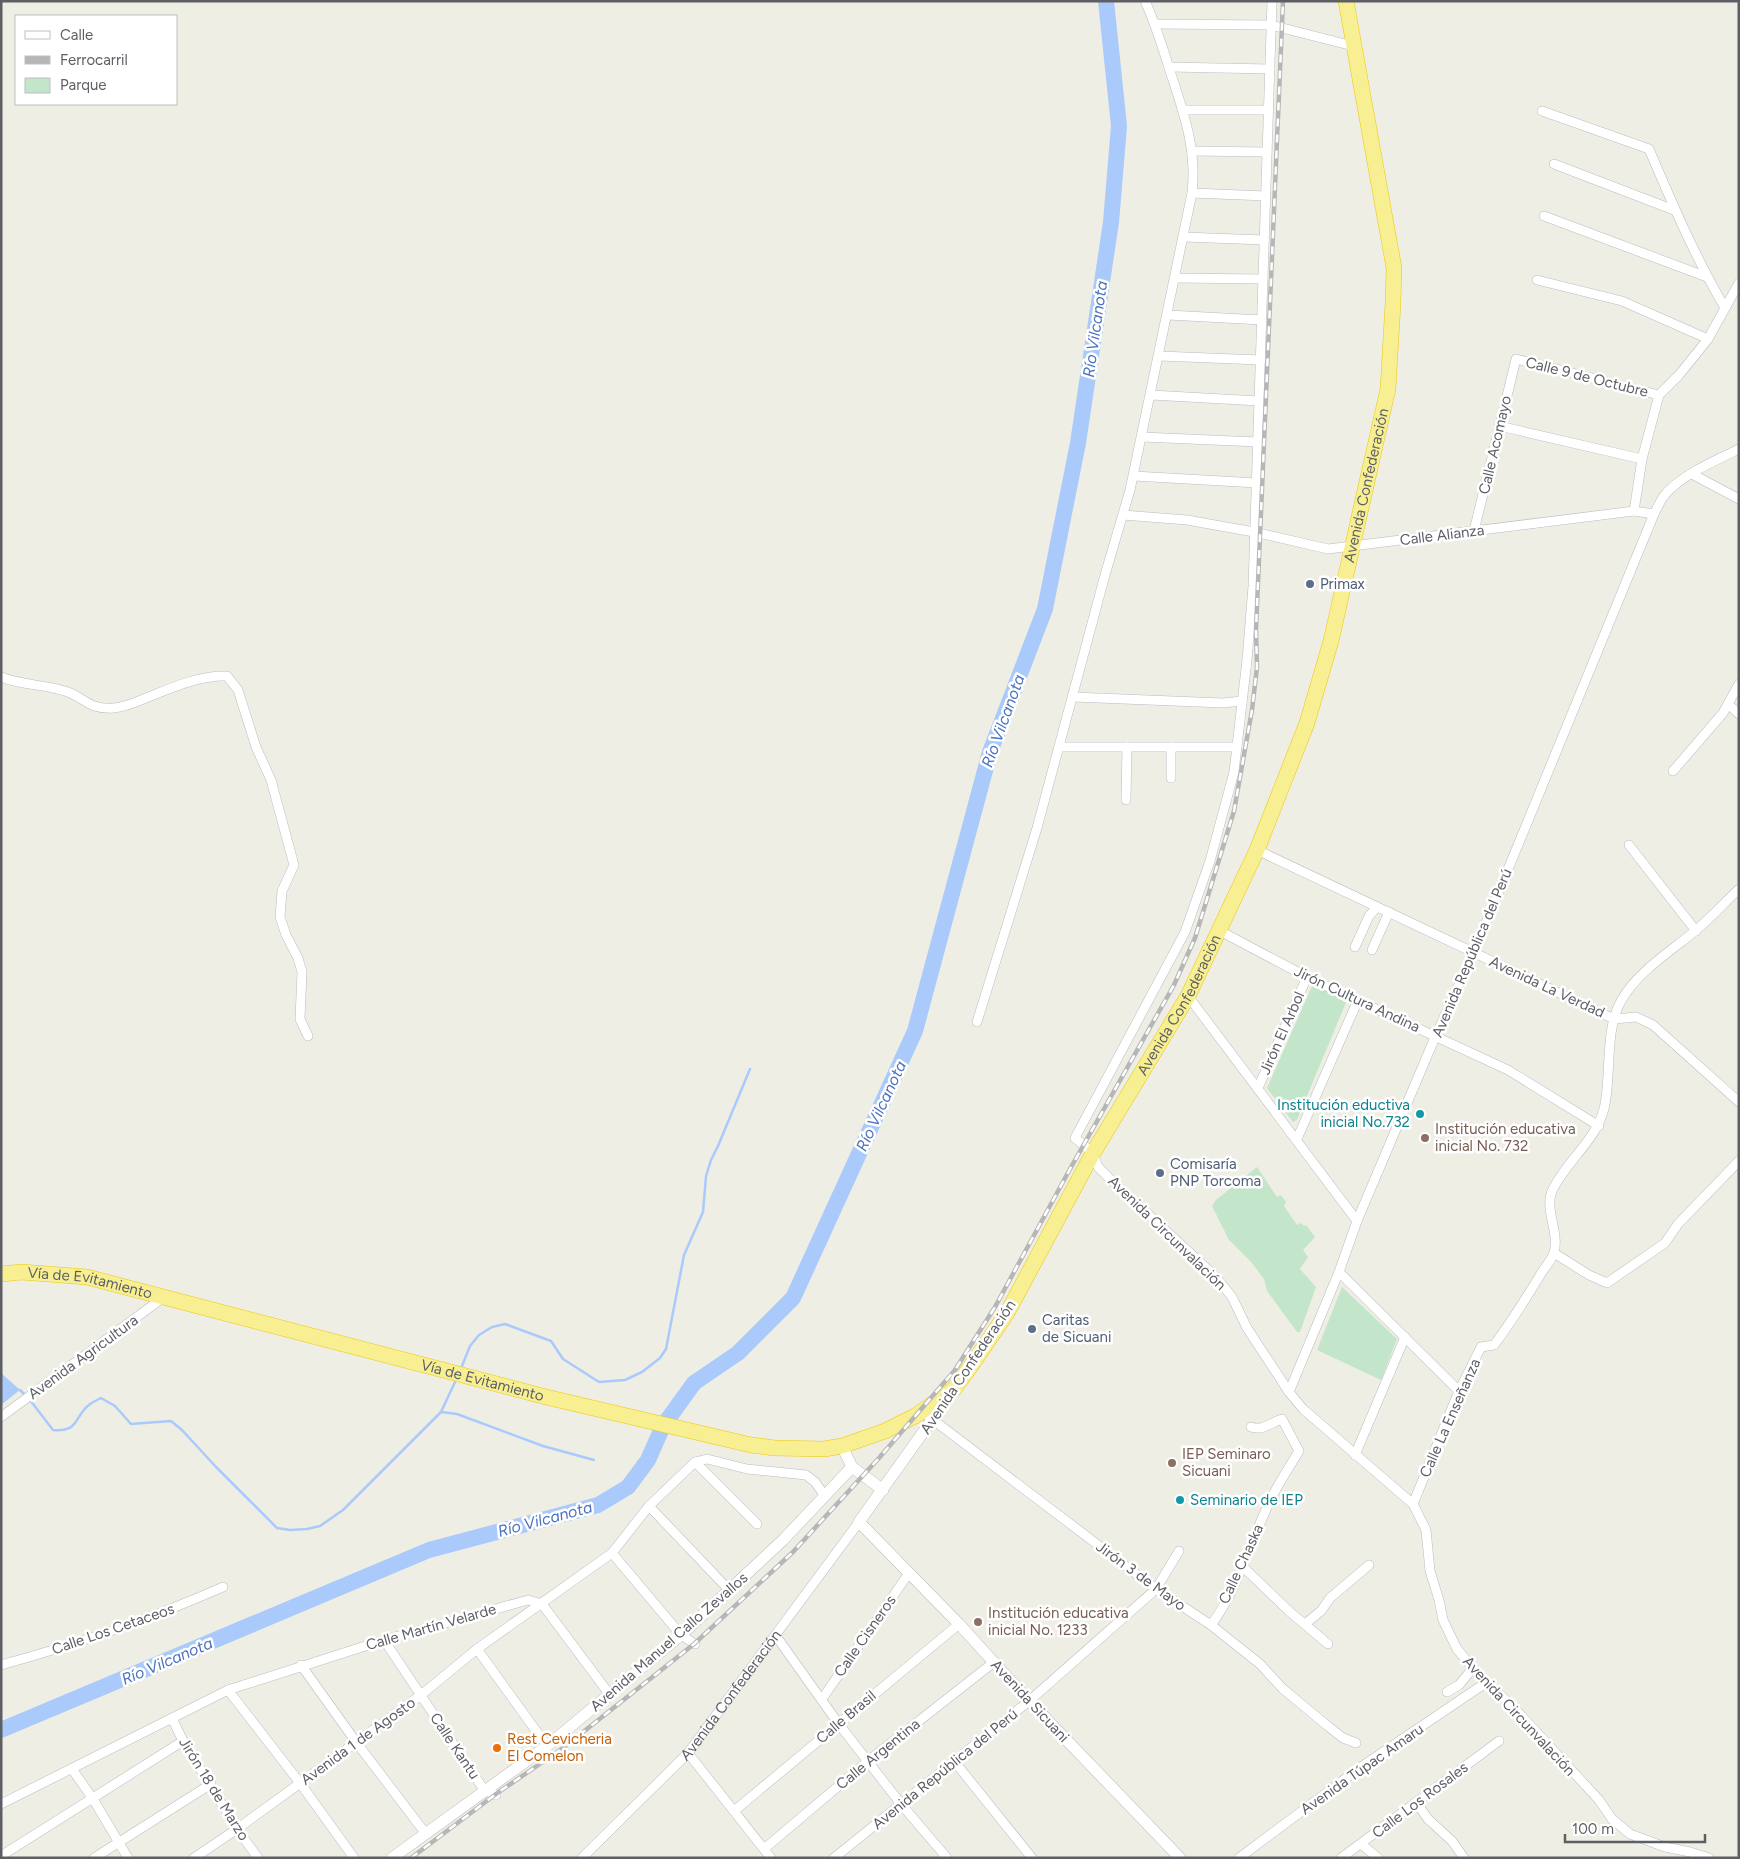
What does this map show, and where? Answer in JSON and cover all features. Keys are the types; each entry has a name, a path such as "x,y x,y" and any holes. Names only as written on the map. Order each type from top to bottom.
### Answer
{"highway":[{"name":"Avenida Confederación","path":"954,1389 1007,1313 1093,1153 1188,996 1257,850 1308,723 1330,641 1388,389 1392,337 1394,268 1346,1"},
{"name":"Vía de Evitamiento","path":"1,1274 22,1272 87,1277 519,1390 719,1438 775,1448 824,1449 842,1446 927,1416 954,1389"}],"street":[{"path":"977,1022 1013,910 1060,747 1134,476 1192,193 1194,172 1191,140 1155,24 1145,1"},
{"path":"1060,747 1237,747 1253,586 1272,1"},
{"path":"1155,24 1272,25 1353,46"},
{"path":"1169,67 1270,69"},
{"path":"1183,110 1269,110"},
{"path":"1542,111 1649,149 1674,210 1724,308"},
{"path":"1192,151 1267,152"},
{"path":"1554,164 1674,210"},
{"path":"1192,193 1266,196"},
{"path":"1544,216 1707,277"},
{"path":"1184,237 1264,240"},
{"path":"1176,278 1263,279"},
{"path":"1537,280 1622,301 1708,339"},
{"path":"1634,511 1642,459 1659,395 1679,376 1708,339 1739,283"},
{"path":"1168,315 1262,320"},
{"path":"1159,356 1260,360"},
{"name":"Calle 9 de Octubre","path":"1516,359 1659,395"},
{"name":"Calle Acomayo","path":"1474,531 1516,359"},
{"path":"1151,395 1259,401"},
{"path":"1499,426 1642,459"},
{"path":"1142,437 1258,442"},
{"path":"1654,514 1664,497 1678,484 1692,474 1739,450"},
{"path":"1692,474 1739,499"},
{"path":"1134,476 1257,483"},
{"name":"Calle Alianza","path":"1123,515 1187,520 1254,532 1328,549 1634,511 1654,514"},
{"name":"Avenida República del Perú","path":"1289,1392 1358,1221 1436,1036 1474,952 1654,514"},
{"path":"1,677 13,682 56,688 71,693 92,706 114,708 203,678 227,676 238,690 256,747 271,780 294,866 282,891 280,917 302,972 300,1019 308,1036"},
{"path":"1673,771 1723,713 1739,684"},
{"path":"1073,697 1223,703 1242,701"},
{"path":"1728,704 1739,714"},
{"path":"1126,800 1127,747"},
{"path":"1171,747 1171,778"},
{"name":"Avenida Circunvalación","path":"1237,747 1234,772 1210,861 1184,932 1075,1138 1093,1153 1098,1167 1216,1277 1232,1297 1247,1328 1289,1392 1303,1409 1413,1504 1426,1530 1430,1571 1443,1620 1457,1649 1473,1668 1518,1712 1599,1800 1612,1819 1630,1834 1665,1847 1709,1858"},
{"path":"1629,845 1696,930"},
{"name":"Avenida La Verdad","path":"1257,850 1614,1019 1636,1017 1653,1025 1739,1102"},
{"path":"1739,889 1696,930 1647,971 1620,1002 1614,1019 1608,1087 1598,1126 1587,1145 1552,1190 1550,1205 1554,1252 1589,1275 1607,1283 1665,1243 1678,1224 1739,1161"},
{"path":"1355,947 1369,916 1377,907"},
{"path":"1372,950 1389,912"},
{"name":"Jirón Cultura Andina","path":"1220,931 1307,977 1508,1070 1598,1126"},
{"name":"Jirón El Arbol","path":"1258,1088 1307,977"},
{"path":"1188,996 1358,1221"},
{"path":"1297,1139 1358,1000"},
{"name":"Calle La Enseñanza","path":"1413,1504 1459,1391 1481,1347 1494,1345 1519,1312 1554,1252"},
{"path":"1339,1272 1459,1391"},
{"name":"Avenida Agricultura","path":"1,1417 165,1296"},
{"path":"1355,1455 1405,1337"},
{"name":"Avenida Confederación","path":"582,1858 688,1753 883,1490 927,1416"},
{"name":"Jirón 3 de Mayo","path":"927,1416 1156,1589 1211,1625 1254,1658 1283,1689 1342,1738 1356,1743"},
{"name":"Calle Chaska","path":"1211,1625 1242,1566 1272,1497 1299,1450 1282,1419 1264,1428 1251,1428"},
{"path":"842,1446 852,1467 883,1490"},
{"path":"610,1695 542,1604 612,1553 649,1506 695,1462 707,1459 747,1469 806,1475 825,1496"},
{"path":"695,1462 757,1524"},
{"name":"Avenida Manuel Callo Zevallos","path":"392,1858 547,1746 681,1635 783,1540 852,1467"},
{"path":"649,1506 730,1591"},
{"name":"Avenida Sicuani","path":"860,1522 1180,1858"},
{"name":"Avenida República del Perú","path":"834,1858 1029,1701 1156,1589 1179,1551"},
{"path":"612,1553 681,1635 695,1644"},
{"path":"1305,1624 1321,1611 1330,1598 1370,1565"},
{"path":"1242,1566 1328,1644"},
{"name":"Calle Cisneros","path":"822,1699 909,1573"},
{"name":"Calle Los Cetaceos","path":"1,1665 61,1648 164,1613 223,1587"},
{"name":"Calle Martín Velarde","path":"1,1804 228,1690 301,1665 384,1640 528,1600 542,1604"},
{"name":"Avenida 1 de Agosto","path":"194,1858 421,1695 477,1649 542,1604"},
{"name":"Calle Brasil","path":"734,1811 959,1624"},
{"path":"776,1636 838,1723 901,1804 947,1858"},
{"name":"Calle Kantu","path":"384,1640 484,1790 496,1795"},
{"path":"477,1649 547,1746"},
{"name":"Calle Argentina","path":"764,1849 868,1761 994,1662"},
{"path":"301,1665 356,1742 426,1834"},
{"path":"1447,1692 1459,1685 1473,1668"},
{"name":"Avenida Túpac Amaru","path":"1239,1858 1361,1767 1487,1682"},
{"path":"228,1690 300,1783 354,1858"},
{"name":"Jirón 18 de Marzo","path":"172,1718 183,1741 258,1858"},
{"path":"1,1856 93,1800 183,1741"},
{"name":"Calle Los Rosales","path":"1341,1858 1499,1742"},
{"path":"688,1753 771,1858"},
{"path":"954,1761 1032,1858"},
{"path":"72,1769 128,1858"},
{"path":"94,1858 211,1784"},
{"path":"1416,1802 1428,1819 1452,1841 1464,1858"},
{"path":"1361,1844 1378,1858"}],"green space":[{"path":"1313,984 1347,1000 1297,1120 1293,1122 1267,1088"},
{"path":"1257,1167 1277,1197 1281,1195 1286,1202 1284,1206 1297,1225 1301,1223 1304,1226 1306,1225 1315,1237 1303,1250 1308,1257 1300,1269 1316,1287 1300,1332 1297,1332 1267,1291 1264,1279 1251,1262 1229,1240 1212,1206 1216,1200"},
{"path":"1342,1287 1397,1339 1381,1380 1317,1350"}],"water":[{"path":"1,1373 20,1390 1,1405"}],"waterway":[{"name":"Río Vilcanota","path":"1,1730 429,1550 598,1505 628,1487 648,1460 663,1426 694,1383 738,1353 793,1298 915,1031 990,752 1045,609 1078,443 1111,222 1119,126 1106,1"},
{"path":"462,1366 470,1346 479,1335 492,1327 505,1324 551,1341 563,1359 599,1382 625,1380 642,1372 660,1358 666,1349 684,1255 703,1212 706,1176 750,1069"},
{"path":"30,1400 53,1430 68,1429 90,1404 101,1398 115,1406 131,1424 171,1421 277,1528 290,1530 320,1526 343,1510 441,1412 455,1382"},
{"path":"20,1390 26,1396"},
{"path":"441,1412 457,1414 543,1446 594,1460"}],"railway":[{"path":"411,1858 496,1794 563,1748 694,1644 793,1552 879,1458 955,1370 995,1307 1174,985 1195,938 1234,811 1252,710 1257,667 1256,629 1283,1"}],"place":[{"name":"Primax","path":"1310,584"},
{"name":"Institución eductiva inicial No.732","path":"1420,1114"},
{"name":"Institución educativa inicial No. 732","path":"1425,1138"},
{"name":"Comisaría PNP Torcoma","path":"1160,1173"},
{"name":"Caritas de Sicuani","path":"1032,1329"},
{"name":"IEP Seminaro Sicuani","path":"1172,1463"},
{"name":"Seminario de IEP","path":"1180,1500"},
{"name":"Institución educativa inicial No. 1233","path":"978,1622"},
{"name":"Rest Cevicheria El Comelon","path":"497,1748"}]}
